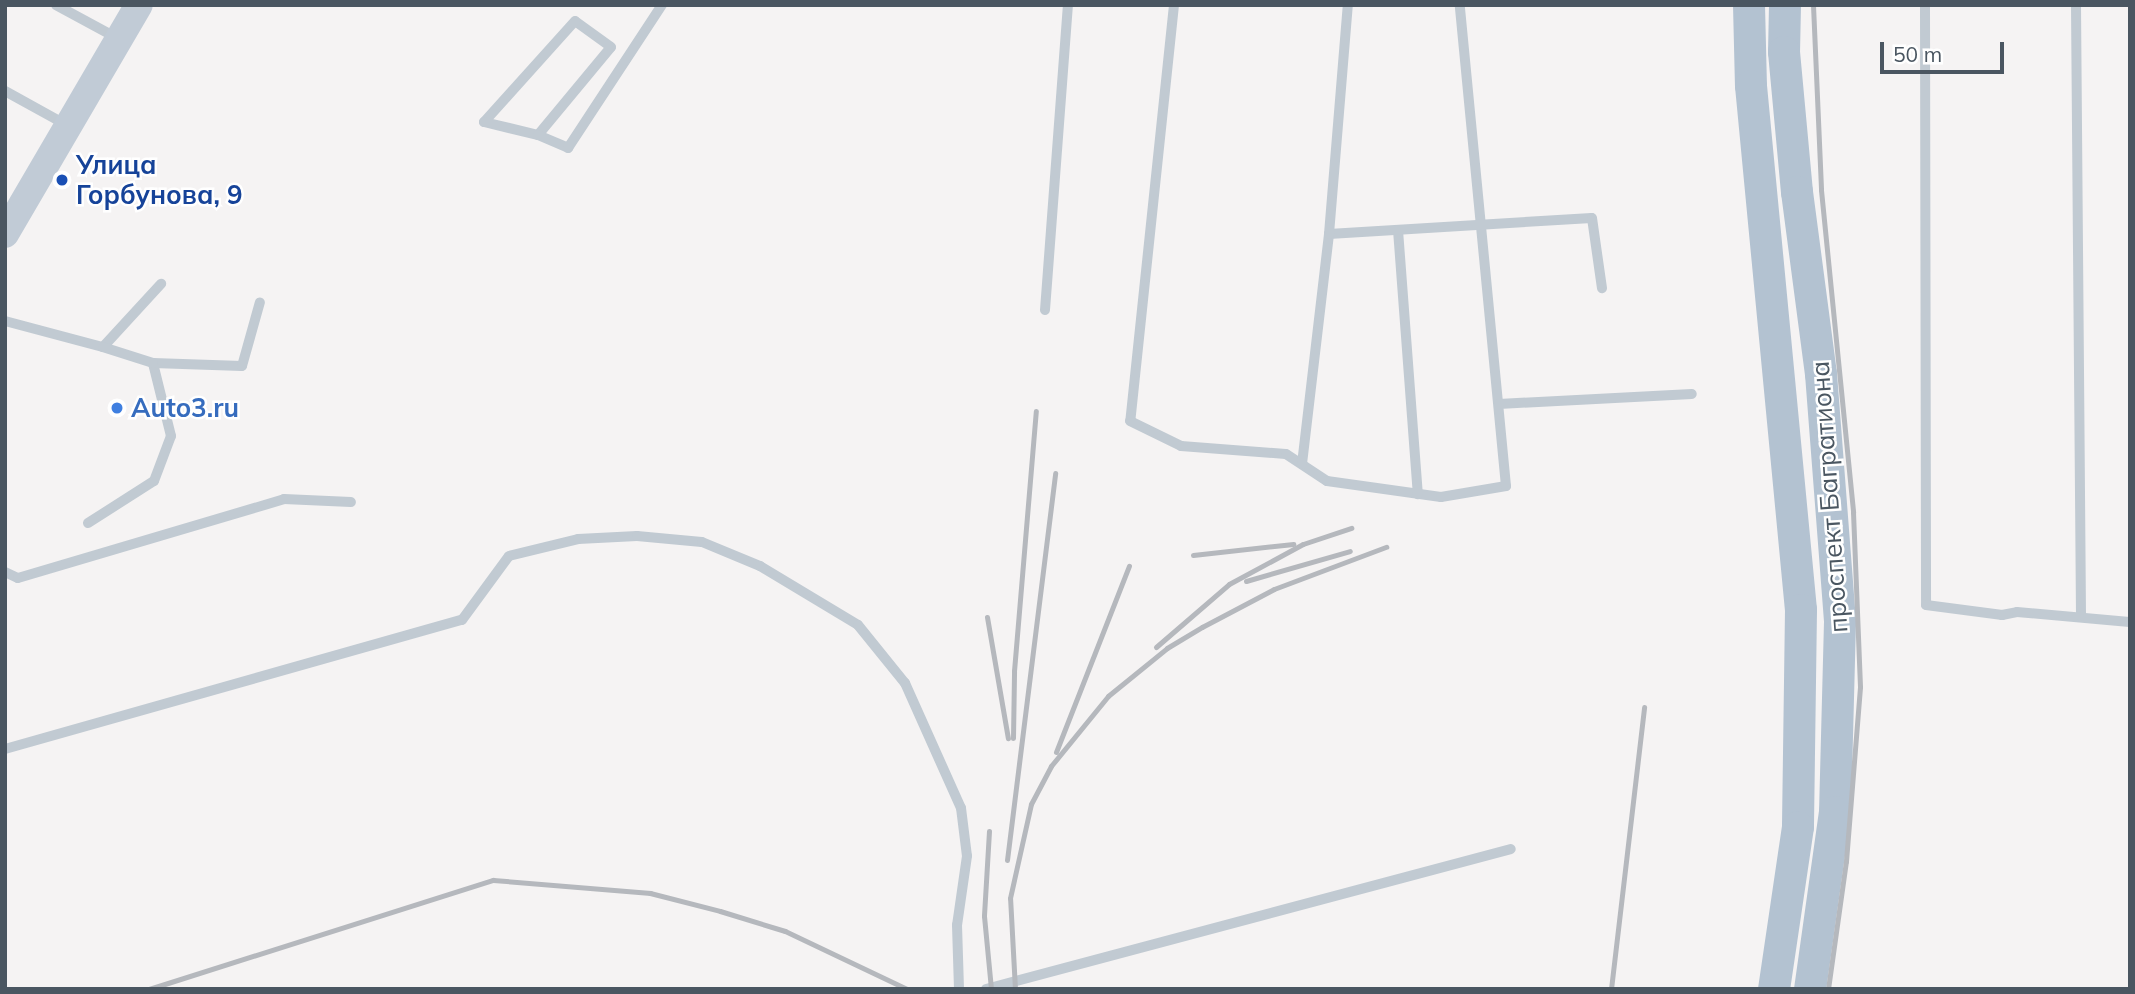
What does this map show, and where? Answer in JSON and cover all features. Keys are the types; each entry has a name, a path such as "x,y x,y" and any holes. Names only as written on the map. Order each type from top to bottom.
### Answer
{"main road":[{"path":"1738,5 1751,86"},
{"name":"проспект Багратиона","path":"1749,5 1751,86 1801,610 1798,827 1774,989"},
{"name":"проспект Багратиона","path":"1785,5 1784,52 1797,192 1822,374 1840,622 1835,812 1810,989"}],"street":[{"path":"5,234 139,5"}],"lane":[{"path":"56,5 119,39"},
{"path":"538,135 611,47 575,21 484,122 538,135 568,148 662,5"},
{"path":"1045,310 1068,5"},
{"path":"1174,5 1130,421 1181,446 1286,454 1327,481 1441,497 1506,486 1460,5"},
{"path":"1301,464 1328,234 1348,5"},
{"path":"1925,5 1926,605 2002,615 2017,612 2130,622"},
{"path":"2076,5 2081,616"},
{"path":"5,91 68,126"},
{"path":"1328,234 1592,218 1602,288"},
{"path":"1398,230 1418,494"},
{"path":"103,347 161,284"},
{"path":"5,321 153,363 242,366 260,302"},
{"path":"88,523 154,481 171,436 153,363"},
{"path":"1499,404 1692,394"},
{"path":"5,572 18,578 284,499 352,502"},
{"path":"5,749 463,620 509,555 578,539 637,536 702,542 760,566 858,625 905,683 961,808 967,856 957,925 959,989"},
{"path":"986,989 1511,849"}],"railway":[{"path":"1813,5 1821,190 1853,512 1860,687 1846,861 1828,989"},
{"path":"1013,738 1014,671 1036,411"},
{"path":"1007,860 1055,473"},
{"path":"1156,647 1229,584 1303,544 1351,528"},
{"path":"1193,555 1293,544"},
{"path":"1015,989 1010,898 1031,804 1051,766 1108,696 1167,648 1202,627 1274,589 1386,547"},
{"path":"1246,581 1350,551"},
{"path":"1056,752 1129,566"},
{"path":"987,617 1008,738"},
{"path":"1611,989 1644,707"},
{"path":"989,831 984,916 991,989"},
{"path":"149,989 493,880 650,893 720,911 785,931 907,989"}],"place":[{"name":"Улица Горбунова, 9","path":"62,180"},
{"name":"Auto3.ru","path":"117,408"}]}
